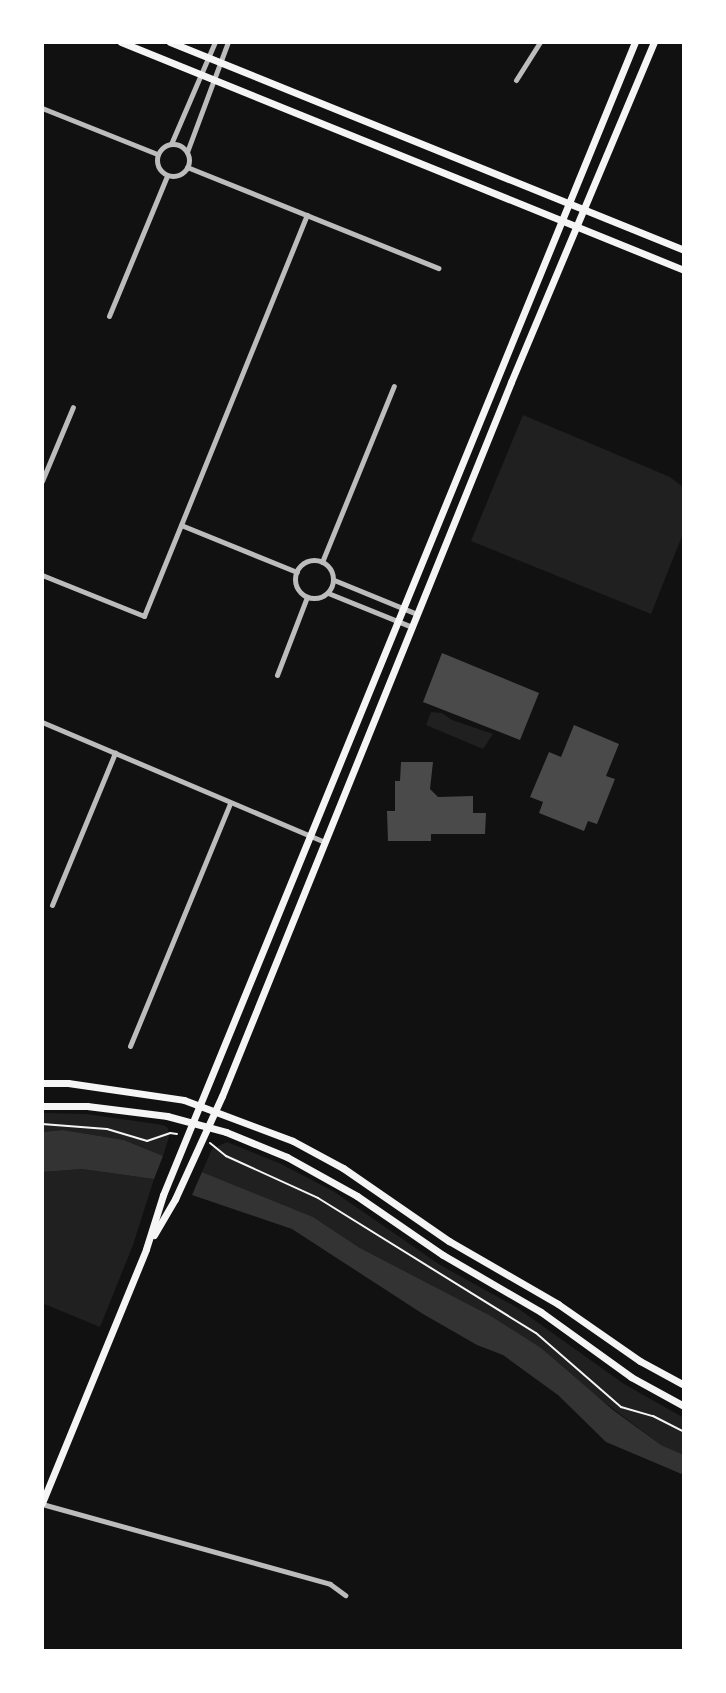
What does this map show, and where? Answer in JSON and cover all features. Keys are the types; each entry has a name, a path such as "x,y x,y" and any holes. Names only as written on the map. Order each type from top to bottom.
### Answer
{"main road":[{"path":"121,42 684,270"},
{"path":"170,42 684,250"},
{"path":"42,1503 146,1249 163,1195 635,42"},
{"path":"146,1249 175,1199 215,1110 322,841 654,42"},
{"path":"42,1083 68,1083 201,1105 293,1141 343,1168 449,1241 558,1304 640,1360 684,1385"},
{"path":"42,1107 87,1105 194,1122 287,1157 357,1196 443,1255 541,1312 631,1377 684,1406"}],"street":[{"path":"157,154 171,144 215,42"},
{"path":"157,154 158,169 167,176 178,176 187,167 187,152 228,42"},
{"path":"516,80 540,42"},
{"path":"42,108 157,154"},
{"path":"171,144 179,145 187,152"},
{"path":"187,167 438,268"},
{"path":"109,316 167,176"},
{"path":"42,575 144,615 307,215"},
{"path":"322,562 394,386"},
{"path":"42,481 73,407"},
{"path":"181,525 297,572"},
{"path":"307,562 322,562 331,569 334,580 328,593 318,598 307,597 297,587 297,572 307,562"},
{"path":"334,580 417,614"},
{"path":"328,593 412,626"},
{"path":"277,675 307,597"},
{"path":"42,722 322,841"},
{"path":"52,905 115,753"},
{"path":"130,1046 230,803"},
{"path":"42,1503 330,1584 345,1595"}],"path":[{"path":"42,1124 107,1129 147,1141 170,1133"},
{"path":"216,1145 226,1156 318,1198 536,1333 621,1407 653,1416 684,1432"}],"shaded area":[{"path":"523,415 670,477 684,488 684,531 651,614 471,541"},
{"path":"431,712 442,713 452,720 493,734 483,749 426,725"},
{"path":"42,1113 86,1114 163,1125 168,1128 169,1137 163,1156 124,1140 63,1130 42,1132"},
{"path":"63,1130 124,1140 163,1156 154,1179 82,1169 42,1172 42,1132"},
{"path":"227,1142 279,1163 333,1191 440,1265 516,1307 624,1384 684,1418 684,1455 661,1445 489,1315 360,1248 313,1217 202,1172 212,1149"},
{"path":"82,1169 154,1179 133,1245 100,1327 42,1303 42,1172"},
{"path":"202,1172 313,1217 360,1248 489,1315 541,1348 613,1410 661,1445 684,1455 684,1475 606,1442 558,1395 503,1355 477,1345 423,1314 292,1229 192,1195"}],"building":[{"path":"442,653 539,693 520,740 423,702"},
{"path":"574,725 619,744 606,776 615,779 597,824 588,821 584,831 539,813 543,802 530,797 549,752 561,757"},
{"path":"401,762 433,762 430,789 438,797 473,796 473,813 486,813 485,834 431,834 431,841 388,841 387,811 395,811 395,781 400,781"}]}
